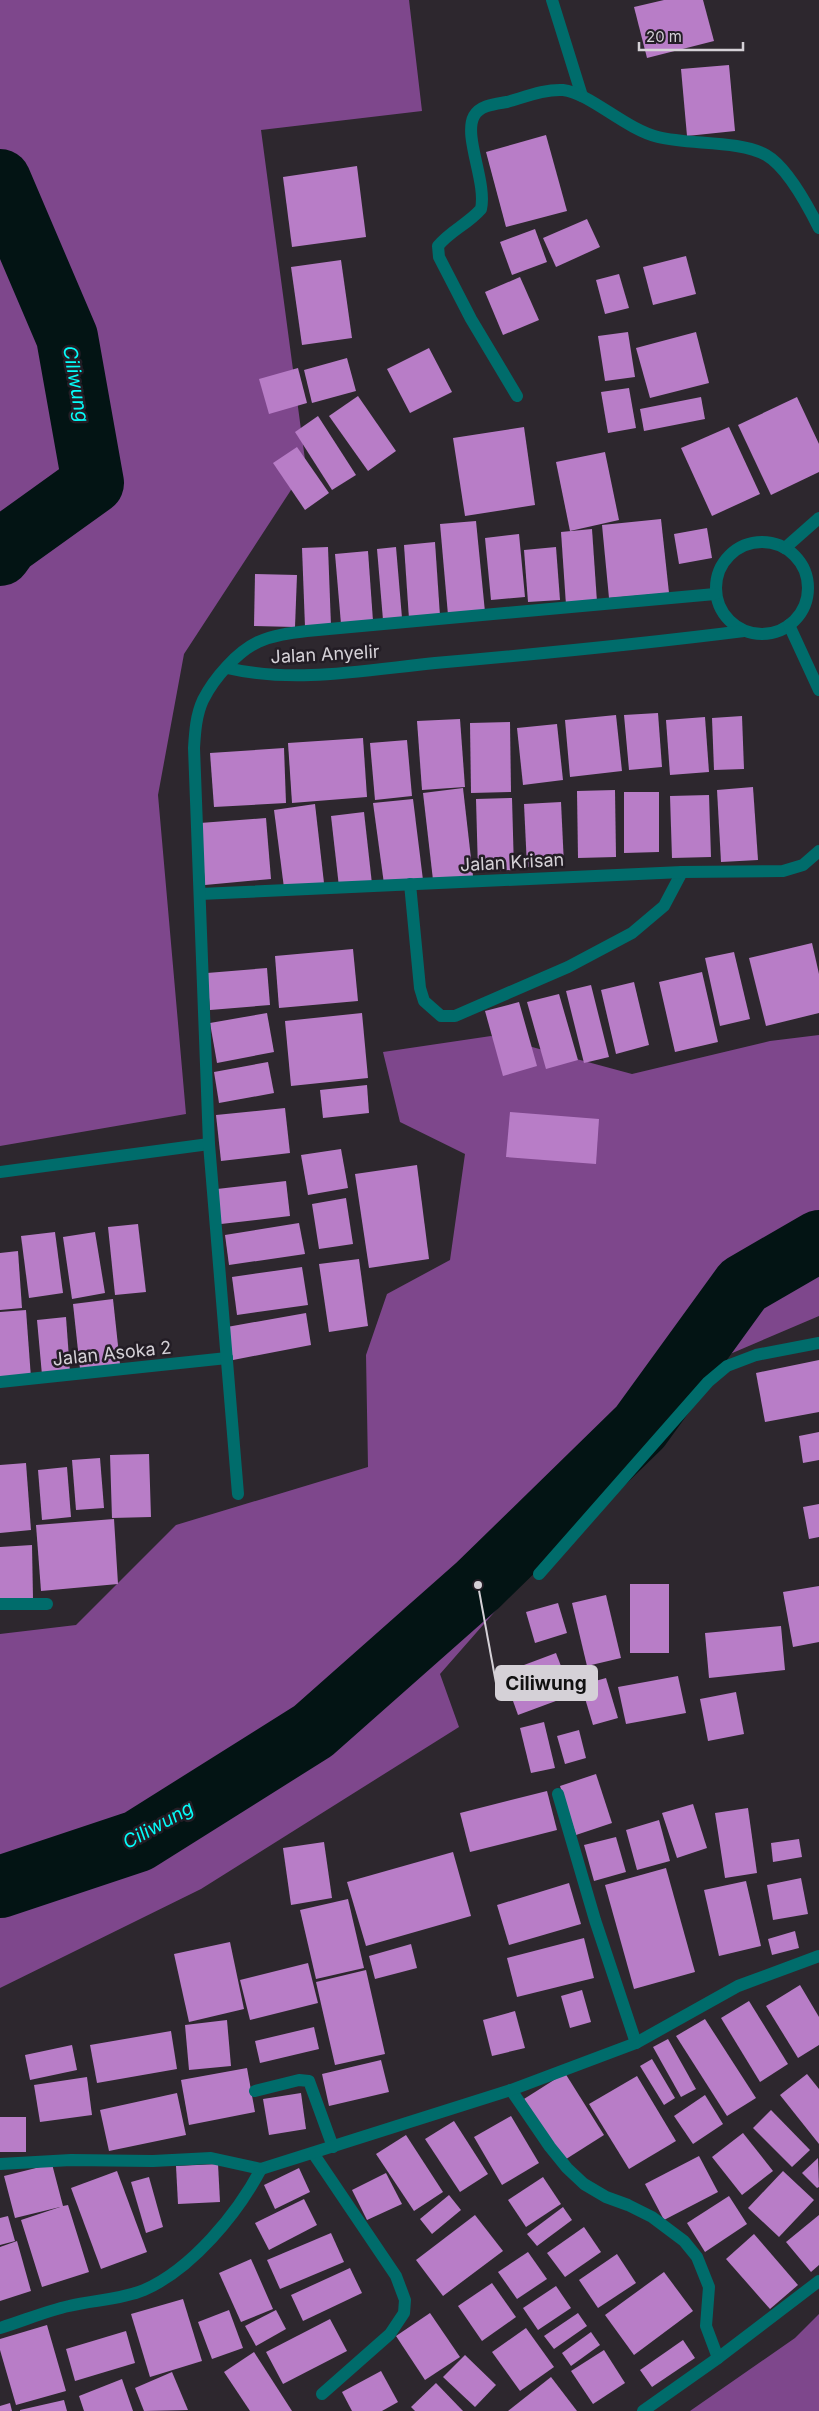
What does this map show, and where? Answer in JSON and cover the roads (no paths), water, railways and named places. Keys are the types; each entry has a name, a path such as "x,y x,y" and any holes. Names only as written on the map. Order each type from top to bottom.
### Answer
{"street":[{"path":"552,0 582,96"},
{"path":"517,396 471,319 439,257 438,246 445,238 472,220 481,209 483,187 471,132 473,117 481,108 548,91 570,91 582,96 627,125 656,137 753,149 766,155 784,172 819,226"},
{"path":"785,548 819,518"},
{"path":"757,542 771,542 785,548 797,558 805,570 808,586 806,601 800,614 789,625 775,632 760,634 744,631 731,623 720,610 716,594 716,579 721,566 730,554 742,546 757,542"},
{"name":"Jalan Anyelir","path":"227,668 245,650 276,635 716,594"},
{"path":"789,625 819,690"},
{"name":"Jalan Anyelir","path":"227,668 270,676 336,673 585,650 744,631"},
{"path":"227,668 204,699 195,728 194,783 200,894 208,1144 238,1494"},
{"name":"Jalan Krisan","path":"200,894 682,872 783,872 803,865 819,851"},
{"path":"410,884 420,988 424,1001 441,1016 455,1016 568,967 632,932 664,906 682,872"},
{"path":"0,1172 208,1144"},
{"path":"539,1574 708,1382 727,1366 756,1355 819,1343"},
{"name":"Jalan Asoka 2","path":"0,1382 227,1358"},
{"path":"0,1604 47,1604"},
{"path":"558,1794 595,1920 636,2043"},
{"path":"0,2164 71,2160 153,2161 211,2158 260,2168 333,2147 511,2090 636,2043 738,1986 819,1956"},
{"path":"255,2091 299,2080 309,2081 333,2147"},
{"path":"511,2090 550,2147 567,2168 584,2184 606,2197 628,2204 652,2217 684,2241 697,2257 709,2288 706,2326 718,2358"},
{"path":"313,2152 396,2276 405,2300 404,2313 390,2334 322,2394"},
{"path":"0,2328 68,2306 143,2290 167,2278 230,2219 249,2191 260,2168"},
{"path":"643,2411 718,2358 819,2281"}],"waterway":[{"name":"Ciliwung","path":"0,180 67,337 93,483 8,544 0,555"},
{"name":"Ciliwung","path":"0,1887 138,1841 313,1731 478,1585 640,1427 743,1285 819,1241"}],"place":[{"name":"Ciliwung","path":"478,1585"}]}
